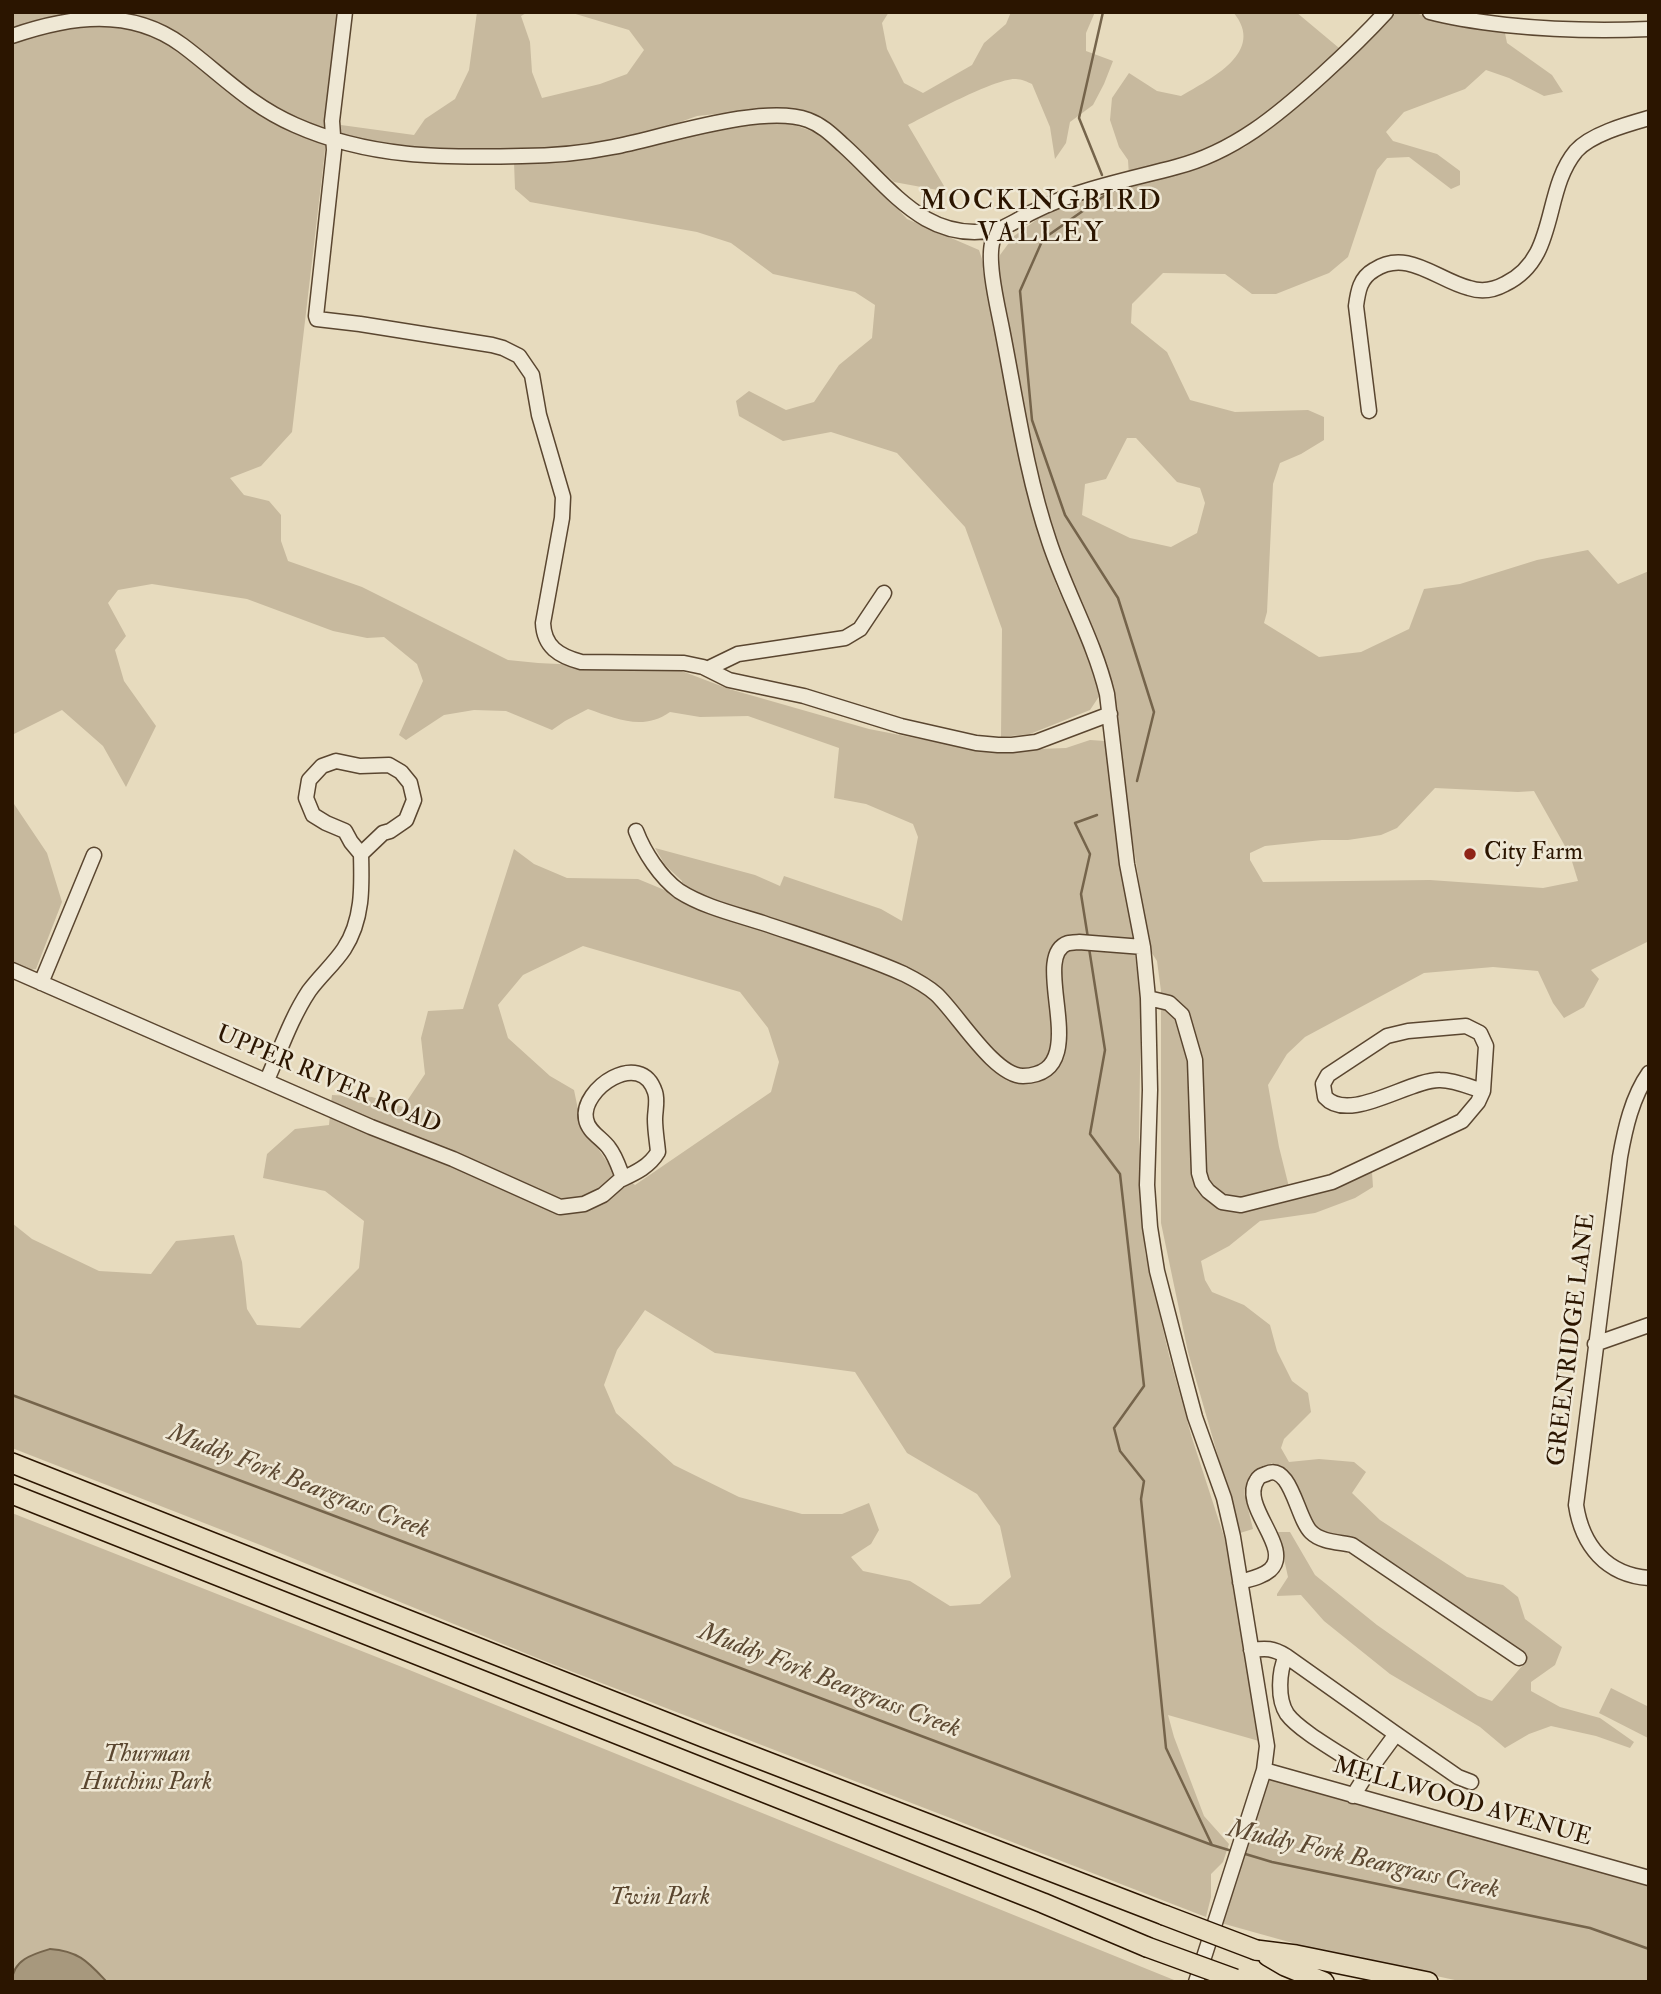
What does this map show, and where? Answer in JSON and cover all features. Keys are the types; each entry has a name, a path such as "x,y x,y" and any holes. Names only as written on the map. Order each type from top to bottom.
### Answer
{"highway":[{"path":"12,1463 690,1732 1256,1950 1285,1966 1324,1982"},
{"path":"12,1494 1238,1981"},
{"path":"1256,1950 1296,1955 1428,1982"}],"street":[{"path":"345,12 332,121 334,150 316,316 317,319 492,345 519,356 532,375 539,415 563,497 562,518 543,623 546,640 555,652 581,662 684,663 707,669 729,680 804,696 870,718 976,743 1012,746 1036,742 1110,714"},
{"path":"12,36 48,25 96,18 139,23 166,34 274,116 333,139 381,152 415,156 536,156 594,151 752,117 789,116 808,120 823,128 917,214 944,228 981,233 999,229 1045,204 1073,193 1179,166 1228,147 1271,120 1386,12"},
{"path":"1430,12 1466,20 1569,30 1649,29"},
{"path":"1369,411 1356,306 1357,292 1366,276 1381,265 1400,262 1412,264 1473,289 1496,288 1512,281 1526,270 1537,255 1560,181 1576,152 1606,133 1649,118"},
{"path":"999,229 991,247 994,286 1031,477 1049,542 1101,668 1110,714 1127,864 1143,947 1148,998 1150,1090 1147,1185 1157,1270 1195,1417 1223,1498 1233,1537 1266,1738 1264,1770 1196,1982"},
{"path":"707,669 738,654 835,640 853,634 860,629 884,593"},
{"path":"267,1080 301,1004 345,947 359,913 362,897 361,854 345,831 313,815 306,798 309,780 322,766 336,761 360,766 389,765 401,772 410,783 414,800 406,820 383,833 361,854"},
{"path":"636,831 655,865 677,890 699,902 841,950 904,975 933,991 991,1059 1020,1076 1044,1071 1055,1058 1059,1047 1054,966 1062,947 1069,943 1086,943 1143,947"},
{"path":"41,983 94,855"},
{"name":"UPPER RIVER ROAD","path":"12,970 560,1207 584,1204 603,1195 623,1178 641,1170 653,1160 657,1152 655,1092 647,1080 636,1073 615,1075 589,1101 585,1111 590,1130 608,1147 623,1178"},
{"path":"1148,998 1169,1003 1182,1015 1195,1060 1199,1173 1208,1191 1222,1202 1241,1205 1332,1182 1462,1121 1478,1102 1483,1091 1486,1046 1480,1033 1466,1026 1408,1031 1387,1036 1328,1075 1323,1091 1329,1101 1355,1106 1423,1082 1442,1079 1483,1091"},
{"name":"GREENRIDGE LANE","path":"1649,1073 1636,1097 1622,1145 1576,1493 1583,1535 1603,1560 1632,1576 1649,1578"},
{"path":"1595,1344 1649,1325"},
{"path":"1240,1582 1262,1576 1276,1563 1277,1553 1253,1496 1256,1482 1261,1476 1272,1471 1279,1472 1310,1531 1326,1541 1352,1545 1519,1658"},
{"path":"1251,1650 1266,1647 1275,1649 1458,1777 1471,1782"},
{"path":"1286,1656 1280,1674 1282,1704 1286,1713 1305,1731 1368,1772"},
{"path":"1353,1796 1395,1734"},
{"name":"MELLWOOD AVENUE","path":"1264,1770 1649,1878"}],"green space":[{"path":"12,12 339,12 292,432 261,466 230,478 244,495 269,501 281,515 281,541 288,561 362,587 508,660 679,670 729,689 869,729 982,751 1066,748 1090,740 1105,741 1141,998 1139,1142 1145,1252 1192,1438 1227,1546 1259,1741 1168,1715 1204,1816 1229,1844 1223,1862 1211,1874 1211,1897 1206,1917 542,1660 263,1546 12,1448 12,1223 32,1239 99,1271 151,1274 176,1241 234,1235 242,1262 247,1309 257,1325 300,1328 359,1268 364,1221 325,1191 263,1178 267,1154 295,1129 329,1125 332,1095 372,1097 403,1107 425,1074 421,1038 428,1011 463,1009 514,849 534,864 567,878 638,879 679,896 682,881 665,865 655,848 755,875 780,886 784,876 881,909 902,921 918,837 913,824 866,804 834,798 839,748 748,716 700,717 670,712 660,718 640,722 588,709 552,730 506,711 474,710 444,715 406,740 399,735 423,681 417,664 384,637 367,638 333,631 247,599 152,584 118,590 108,603 126,636 115,650 124,681 156,726 126,787 103,746 62,710 12,735","holes":["583,946 740,992 768,1028 779,1062 771,1092 635,1185 608,1163 581,1124 574,1090 550,1076 508,1038 498,1005 523,975","645,1310 715,1353 855,1372 907,1453 977,1494 1000,1526 1011,1577 980,1604 950,1606 910,1581 863,1571 851,1557 871,1544 879,1530 869,1503 842,1514 802,1514 739,1497 674,1465 616,1413 604,1385 617,1350"]},
{"path":"477,12 528,12 521,16 530,42 532,72 542,98 600,84 627,74 644,50 629,30 569,12 889,12 882,23 887,49 904,83 923,93 972,65 984,43 1006,24 1011,12 1095,12 1086,33 1086,51 1113,61 1093,105 1070,122 1066,143 1055,159 1050,127 1032,84 1016,79 979,90 908,125 944,186 943,191 894,182 860,150 809,112 754,110 697,116 638,137 571,148 502,152 401,150 339,134 341,125 414,135 425,119 455,99 469,70"},
{"path":"1233,12 1296,12 1351,58 1384,20 1398,13 1416,13 1445,23 1505,33 1507,43 1552,75 1563,92 1544,96 1509,78 1486,70 1465,89 1404,112 1386,132 1393,141 1437,154 1460,171 1460,185 1451,189 1409,157 1387,158 1377,170 1348,257 1329,273 1276,294 1252,294 1225,274 1163,273 1132,304 1131,323 1167,352 1190,400 1235,412 1308,410 1324,417 1324,440 1280,463 1273,484 1267,612 1264,623 1319,657 1361,652 1409,629 1424,589 1460,584 1537,560 1588,550 1618,584 1649,571 1649,941 1591,970 1599,979 1584,1007 1564,1018 1553,1003 1538,971 1493,967 1424,973 1305,1037 1287,1054 1268,1085 1291,1195 1362,1171 1372,1172 1373,1187 1355,1198 1315,1213 1260,1221 1229,1246 1201,1261 1205,1280 1212,1292 1244,1305 1270,1325 1277,1351 1292,1381 1308,1393 1311,1412 1284,1439 1281,1448 1289,1462 1319,1459 1354,1462 1366,1472 1352,1493 1380,1520 1467,1577 1503,1585 1518,1597 1525,1619 1562,1647 1555,1665 1531,1682 1531,1691 1560,1707 1600,1718 1634,1742 1630,1748 1596,1736 1551,1726 1529,1734 1505,1748 1480,1727 1390,1674 1324,1621 1301,1595 1277,1596 1288,1577 1278,1532 1290,1532 1315,1575 1377,1625 1478,1696 1492,1701 1522,1666 1523,1654 1403,1569 1350,1538 1324,1535 1313,1527 1289,1477 1272,1463 1247,1481 1244,1492 1253,1529 1240,1533 1188,1352 1161,1223 1161,991 1157,961 1150,950 1128,812 1121,742 1107,670 1077,603 1045,509 998,276 1000,255 1014,236 1046,213 1203,165 1245,147 1289,113 1260,121 1194,158 1129,176 1128,160 1119,147 1110,120 1112,98 1129,73 1157,91 1181,96 1231,63 1243,40 1242,26","holes":["1127,438 1136,438 1177,482 1200,488 1205,503 1197,533 1171,547 1130,538 1082,515 1085,484 1106,479","1435,788 1534,791 1570,855 1578,881 1543,888 1430,880 1263,882 1250,860 1250,853 1265,846 1381,835 1397,828"]},
{"path":"789,123 817,133 846,153 907,219 979,250 985,268 1029,504 1057,587 1097,676 1100,695 1090,710 1030,734 1001,737 1002,629 965,527 897,453 831,432 783,441 739,416 736,401 749,391 786,410 814,402 839,365 872,338 875,305 855,292 773,274 731,243 697,232 530,202 515,189 514,162 743,124"},
{"path":"12,801 47,853 62,902 36,969 24,971 12,965"},
{"path":"12,1513 402,1667 1179,1982 12,1982"},
{"path":"1611,1688 1649,1707 1648,1738 1599,1713"},
{"path":"1275,1778 1649,1884 1649,1982 1464,1982 1325,1952 1221,1923 1267,1782"}],"shaded area":[{"path":"50,1949 76,1955 107,1982 12,1982 13,1974 20,1963"}],"waterway":[{"path":"1102,175 1079,118 1103,12"},
{"path":"1104,196 1043,239 1020,291 1032,420 1065,515 1118,598 1154,712 1137,781"},
{"path":"1088,938 1081,894 1090,854 1075,823 1097,815"},
{"path":"1089,948 1105,1050 1090,1134 1120,1174 1144,1386 1114,1428 1120,1451 1144,1481 1141,1499 1166,1748 1212,1845"},
{"name":"Muddy Fork Beargrass Creek","path":"12,1395 1232,1851"},
{"name":"Muddy Fork Beargrass Creek","path":"1242,1853 1272,1862 1590,1928 1649,1949"}],"place":[{"name":"City Farm","path":"1470,854"}],"district":[{"name":"MOCKINGBIRD VALLEY","path":"1041,219"}],"park label":[{"name":"Thurman Hutchins Park","path":"147,1770"},
{"name":"Twin Park","path":"660,1899"}]}
